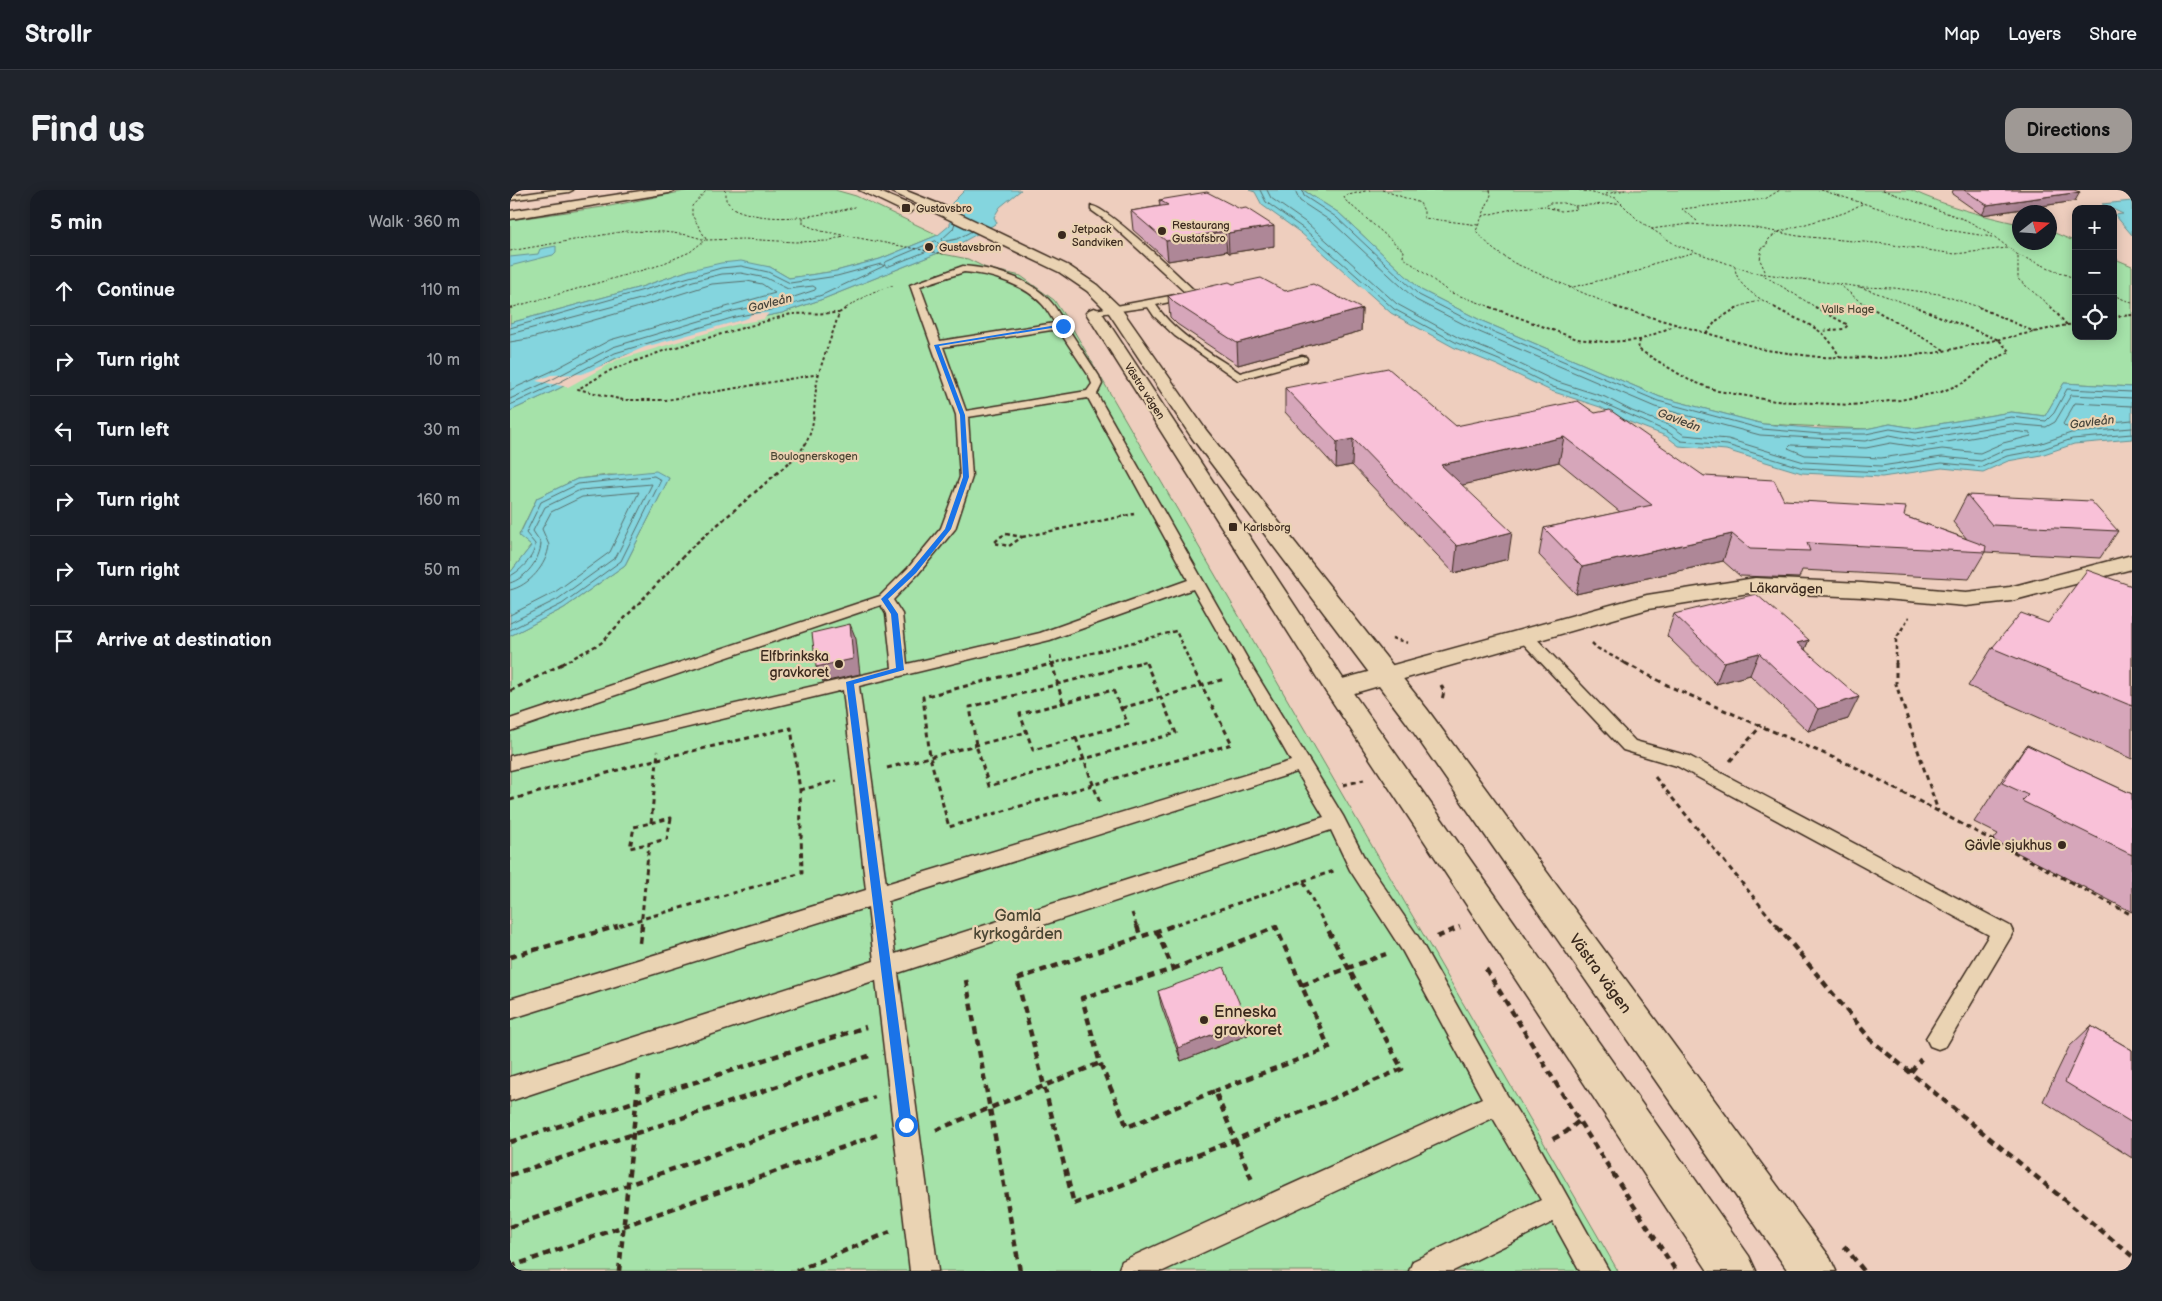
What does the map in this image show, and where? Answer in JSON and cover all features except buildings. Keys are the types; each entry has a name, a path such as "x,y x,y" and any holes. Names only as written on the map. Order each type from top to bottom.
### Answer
{"main road":[{"path":"510,215 669,190"},
{"name":"Västra vägen","path":"865,190 1013,250 1040,273 1105,312 1387,676 1814,1271"},
{"name":"Västra vägen","path":"894,190 932,216 1013,250"},
{"name":"Västra vägen","path":"1105,312 1338,689 1734,1271"},
{"name":"Läkarvägen","path":"1387,676 1647,602 1755,586 1862,590 1966,599 2011,594 2132,562"},
{"path":"1338,689 1387,676"}],"lane":[{"path":"510,198 569,190"},
{"path":"1094,208 1120,222 1194,294 1105,312"},
{"path":"510,725 885,599 913,571 948,529 966,477 962,415 915,285 963,269 977,270 1020,283 1046,302 1063,326 1097,384 1091,394 962,415"},
{"path":"1151,304 1157,315 1170,327 1238,377 1302,359"},
{"path":"936,345 1063,326"},
{"path":"1091,394 1247,672 1336,821 1358,864 1411,945 1498,1103 1529,1153 1595,1271"},
{"path":"510,763 1044,637 1198,582"},
{"path":"885,599 894,614 900,670"},
{"path":"1525,636 1629,746 1683,761 2002,932 1938,1038"},
{"path":"850,682 924,1271"},
{"path":"510,1009 1301,764"},
{"path":"510,1089 1336,821"},
{"path":"1132,1271 1498,1103"},
{"path":"1423,1271 1558,1205"}],"path":[{"path":"706,240 692,215 692,206 707,190"},
{"path":"724,190 726,192 726,200 735,210 761,216 803,217 844,211 861,204"},
{"path":"1370,190 1344,196 1345,200 1404,251 1403,257 1449,292 1577,339 1606,342 1640,340 1676,325"},
{"path":"1382,190 1420,203 1424,211 1424,218 1478,225"},
{"path":"1490,190 1491,195 1476,231 1494,250 1514,263 1617,308 1766,350 1818,358 1882,358 1947,351 2072,324"},
{"path":"1580,190 1605,194 1616,198 1650,229 1694,253 1734,266 1763,275 1860,287 1894,288 1939,294 1987,310 2036,332"},
{"path":"1605,194 1625,190"},
{"path":"1688,224 1697,221 1682,209 1765,199 1780,190"},
{"path":"1821,190 1946,231 1972,236 1993,237"},
{"path":"1883,190 1956,216 1978,226 2018,255 2072,277"},
{"path":"1481,216 1517,208 1545,206 1558,202 1575,206 1621,203"},
{"path":"1763,275 1765,272 1760,264 1762,248 1778,232 1844,213 1864,203"},
{"path":"1545,206 1548,209 1562,212 1575,210 1577,209 1575,206"},
{"path":"803,217 803,224 844,236 945,254"},
{"path":"1650,229 1688,224 1731,225 1955,254 2008,247"},
{"path":"510,251 626,231 664,232 688,235 706,240 744,239 795,242 828,241 844,236"},
{"path":"510,308 657,266 690,252 706,240"},
{"path":"1569,288 1642,270 1652,264 1694,253"},
{"path":"2018,255 2018,279 2044,300 2067,325"},
{"path":"1734,266 1735,272 1750,293 1822,331 1833,344 1840,358"},
{"path":"1763,275 1802,300 1848,325 1844,329 1822,331"},
{"path":"1838,283 1858,300 1947,351"},
{"path":"819,374 666,400 623,400 578,389 611,370 666,350 791,314 839,313 873,292 897,284"},
{"path":"1640,340 1638,349 1689,380 1718,391 1775,401 1851,405 1900,400 1941,392 1965,382 1992,360 2010,352 1999,340 1921,308 1860,287"},
{"path":"2117,297 2132,303"},
{"path":"1706,334 1710,325 1739,305 1761,300"},
{"path":"510,691 601,643 693,546 802,452 813,427 819,374 839,313"},
{"path":"2117,317 2132,315"},
{"path":"1022,537 1018,544 1009,546 1000,546 994,543 997,537 1004,534 1016,534 1022,537 1156,510"},
{"path":"1922,595 1896,639 1896,684 1938,811"},
{"path":"1575,621 1597,648 1671,687 1855,767 2132,915"},
{"path":"1176,630 1202,686 1232,744 949,827 930,757 923,698 1176,630"},
{"path":"1044,637 1063,703"},
{"path":"1144,661 1176,733 990,786 976,745 970,707 1058,684 1144,661"},
{"path":"1122,708 1247,672"},
{"path":"1113,690 1122,708 1128,724 1033,750 1020,714 1113,690"},
{"path":"1715,778 1761,726"},
{"path":"651,823 661,728"},
{"path":"510,800 658,759 791,728 800,790 802,873 510,957"},
{"path":"800,790 1026,732"},
{"path":"1076,738 1095,785 1106,823"},
{"path":"1629,746 1871,1040 2132,1256"},
{"path":"1343,785 1358,782"},
{"path":"671,818 667,838 630,848 634,827 651,823 671,818"},
{"path":"636,970 643,920 649,843"},
{"path":"1303,881 1347,968 1402,1069 1235,1140 1074,1204 1017,979 1140,935 1156,932 1303,881"},
{"path":"1276,927 1329,1048 1127,1127 1100,1063 1082,998 1173,969 1276,927"},
{"path":"1449,934 1460,927"},
{"path":"1156,932 1173,969"},
{"path":"1302,985 1411,945"},
{"path":"966,980 1020,1271"},
{"path":"510,1142 893,1018"},
{"path":"619,1271 642,1046"},
{"path":"510,1175 896,1047"},
{"path":"510,1267 624,1226 907,1133 991,1108 1100,1063"},
{"path":"510,1226 902,1088"},
{"path":"1215,1091 1264,1209"},
{"path":"1566,1132 1579,1121"},
{"path":"796,1271 918,1220"}],"green space":[{"path":"690,190 835,190 856,196 938,235 880,259 836,271 789,278 770,267 690,270 641,287 510,323 510,220 610,206"},
{"name":"Valls Hage","path":"1303,190 1911,190 1964,210 2012,222 2012,250 2057,250 2057,234 2072,240 2072,340 2117,340 2117,260 2132,266 2132,387 2064,383 2045,416 2011,412 1915,428 1890,424 1866,429 1763,424 1660,397 1482,321 1421,290 1339,213"},
{"name":"Gamla kyrkogården","path":"938,253 968,259 986,268 1021,276 1054,300 1070,324 1618,1271 510,1271 510,636 564,608 625,565 669,478 609,475 577,479 537,498 519,535 531,546 510,573 510,411 558,389 616,358 736,322 782,313 823,299"}],"water":[{"name":"Gavleån","path":"965,190 1021,190 1000,207 994,217 997,223 959,244 944,248 938,253 823,299 782,313 736,322 616,358 558,389 510,411 510,323 641,287 690,270 721,263 741,261 770,267 789,278 836,271 880,259 938,235 950,225 952,203"},
{"name":"Gavleån","path":"1249,190 1303,190 1339,213 1421,290 1482,321 1660,397 1763,424 1822,429 1866,429 1890,424 1915,428 2011,412 2045,416 2064,383 2132,387 2132,439 2074,444 2041,455 2008,461 1983,472 1942,468 1882,477 1802,473 1726,450 1679,446 1666,436 1627,421 1600,407 1551,391 1497,365 1455,348 1391,313 1301,233 1262,205 1255,192"},
{"path":"2132,201 2132,235 2117,217 2117,215 2123,214 2117,211 2117,205 2102,204"},
{"path":"556,246 556,252 553,255 510,266 510,257 538,254 540,249"},
{"path":"656,471 669,478 625,565 564,608 510,636 510,573 531,546 519,536 537,498 577,479"}],"pier":[{"path":"769,313 764,319 737,324 617,360 568,387 536,381 551,375 582,374 645,347 748,318 751,314"}],"place":[{"name":"Gustavsbro","path":"906,208"},
{"name":"Restaurang Gustafsbro","path":"1162,231"},
{"name":"Jetpack Sandviken","path":"1062,235"},
{"name":"Gustavsbron","path":"929,247"},
{"name":"Karlsborg","path":"1233,527"},
{"name":"Elfbrinkska gravkoret","path":"839,664"},
{"name":"Gävle sjukhus","path":"2062,845"},
{"name":"Enneska gravkoret","path":"1204,1020"}],"route":[{"path":"906,1125 850,682 900,670 894,614 885,599 913,571 948,529 966,477 962,415 936,345 1063,326"}],"park label":[{"name":"Boulognerskogen","path":"814,456"}]}
